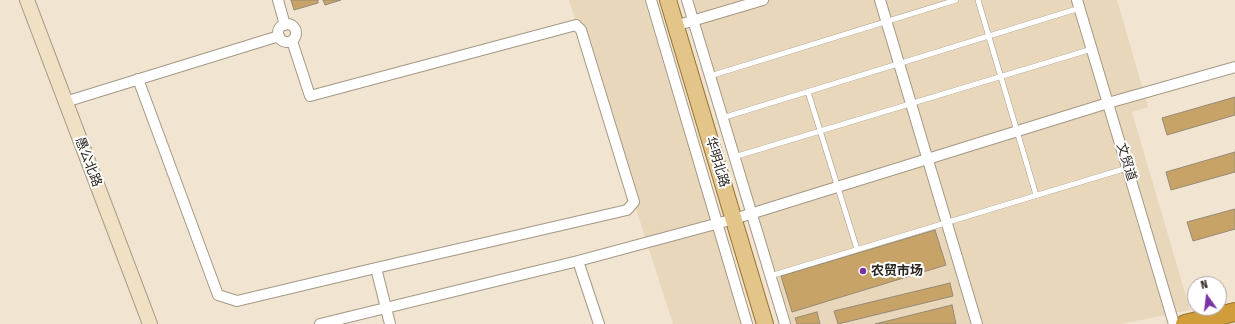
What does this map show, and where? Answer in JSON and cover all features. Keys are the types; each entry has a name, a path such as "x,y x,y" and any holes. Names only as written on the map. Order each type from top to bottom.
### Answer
{"highway":[{"path":"1185,324 1234,312"}],"main road":[{"name":"愚公北路","path":"27,0 150,324"},
{"name":"华明北路","path":"668,0 765,324"}],"street":[{"path":"278,0 286,25"},
{"path":"651,0 747,324"},
{"path":"687,0 785,324"},
{"path":"675,26 763,0"},
{"path":"880,0 977,324"},
{"name":"文贸道","path":"1078,4 1174,324"},
{"path":"138,79 218,295 237,301 627,210 634,202 581,30 576,25 310,96 292,41 296,34 295,29 286,25 281,28 278,33 279,36 284,42 292,41"},
{"path":"65,102 279,36"},
{"path":"320,324 578,261 717,224 1108,103 1235,67"},
{"path":"578,261 599,324"},
{"path":"376,268 390,324"}],"lane":[{"path":"710,76 956,0"},
{"path":"978,0 1036,195"},
{"path":"722,118 989,36 1078,4"},
{"path":"734,157 1092,49"},
{"path":"808,92 857,249"},
{"path":"770,276 1127,168"}],"shaded area":[{"path":"569,0 644,0 744,324 673,324"},
{"path":"689,0 1117,0 1148,107 1132,112 1187,300 1187,311 1121,324 787,324"}],"building":[{"path":"291,0 318,0 318,3 294,10"},
{"path":"323,0 341,0 325,5"},
{"path":"1235,97 1235,115 1167,135 1162,118"},
{"path":"1235,152 1235,172 1171,190 1166,172"},
{"path":"1235,209 1235,229 1193,241 1187,222"},
{"name":"农贸市场","path":"935,230 946,265 792,312 781,276"},
{"path":"950,283 953,296 838,324 834,311"},
{"path":"952,305 956,324 875,324"},
{"path":"817,312 820,324 797,324 795,318"}],"place":[{"name":"农贸市场","path":"863,271"}]}
